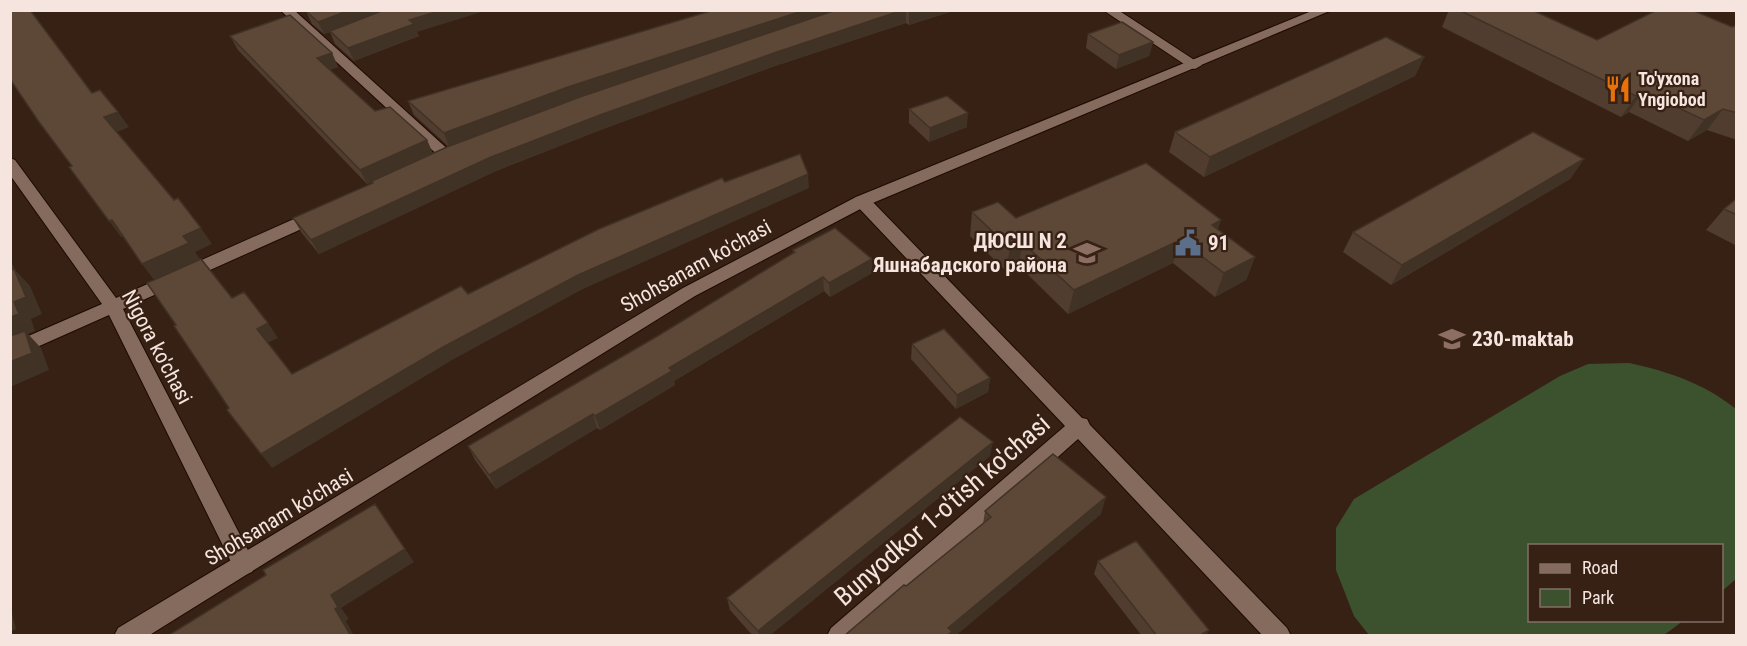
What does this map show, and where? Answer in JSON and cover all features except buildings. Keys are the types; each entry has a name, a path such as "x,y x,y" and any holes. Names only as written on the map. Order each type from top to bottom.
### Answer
{"street":[{"path":"286,10 328,40 447,156"},
{"path":"1109,10 1195,65"},
{"name":"Shohsanam ko'chasi","path":"126,636 689,292 862,201 1326,10"},
{"name":"Nigora ko'chasi","path":"10,163 114,308 244,565"},
{"path":"862,201 1080,425 1280,636"},
{"path":"10,352 114,308 329,210"},
{"name":"Bunyodkor 1-o'tish ko'chasi","path":"839,636 1080,425"}],"green space":[{"path":"1629,363 1658,370 1698,385 1736,409 1736,579 1723,590 1723,544 1528,544 1528,622 1682,622 1664,635 1369,635 1354,616 1336,570 1336,528 1354,499 1560,376 1588,364"}],"place":[{"name":"To'yxona Yngiobod","path":"1618,89"},
{"name":"91","path":"1188,243"},
{"name":"ДЮСШ N 2 Яшнабадского района","path":"1087,253"},
{"name":"230-maktab","path":"1452,339"}]}
